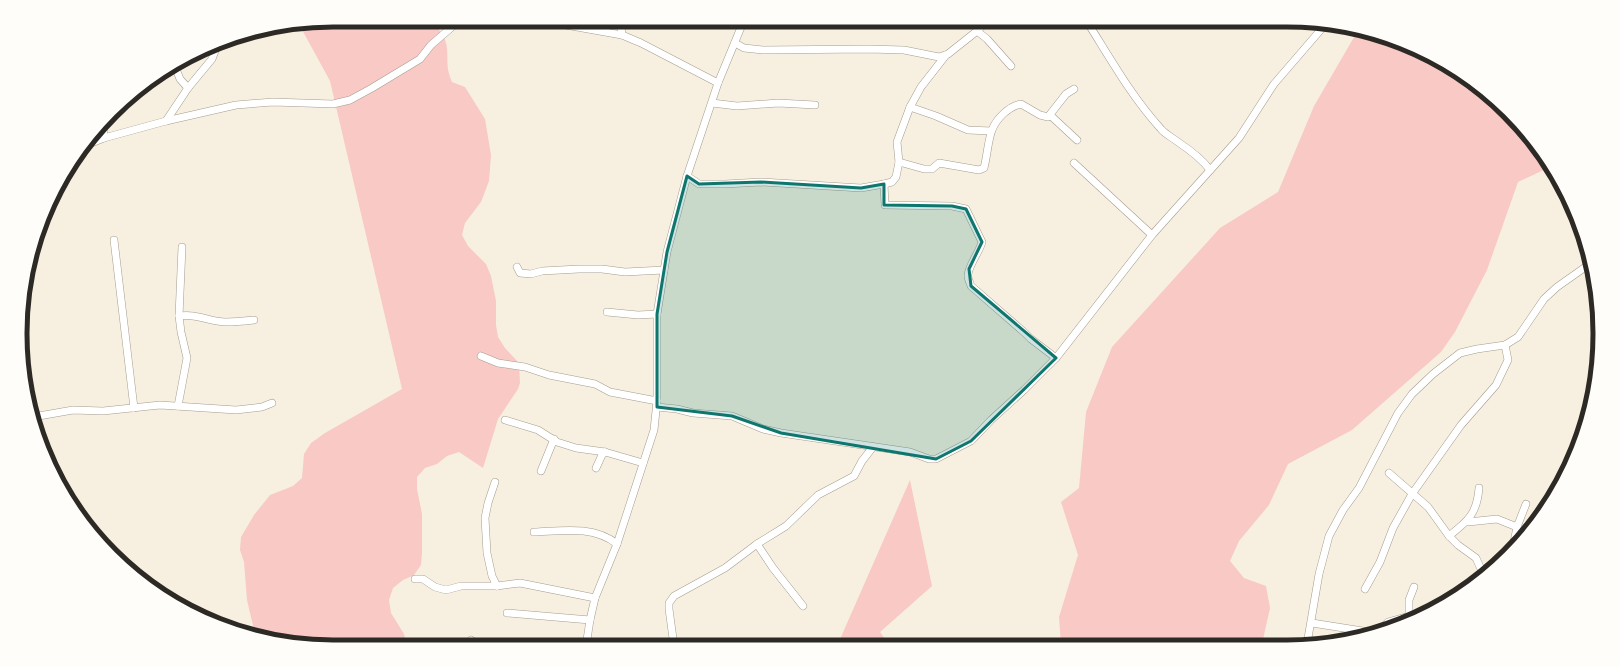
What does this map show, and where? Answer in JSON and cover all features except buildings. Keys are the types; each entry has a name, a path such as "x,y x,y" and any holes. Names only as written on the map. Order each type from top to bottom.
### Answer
{"street":[{"path":"94,142 166,121 236,105 273,102 333,104 350,100 420,59 431,45 452,27"},
{"path":"577,27 622,35 641,43 718,83"},
{"path":"621,27 622,35"},
{"path":"587,640 595,598 616,544 654,430 657,404 657,314 664,270 687,176 718,83 741,27"},
{"path":"687,176 698,184 760,182 862,188 892,182 896,177 899,162 897,142 910,107 921,87 948,54 981,27"},
{"path":"1090,27 1124,82 1162,131 1205,163 1210,170"},
{"path":"481,356 498,363 525,367 549,375 595,384 610,392 693,413 732,416 763,429 910,452 929,459 936,459 946,456 971,441 1056,358 1152,235 1239,138 1274,84 1321,29"},
{"path":"977,31 987,39 1011,66"},
{"path":"735,43 744,48 763,50 875,49 904,50 939,57 948,54"},
{"path":"166,121 188,88 212,59 215,50"},
{"path":"177,70 180,79 188,88"},
{"path":"899,162 924,169 932,169 939,163 979,170 984,168 991,131 1013,106 1021,104 1040,115 1048,117 1066,94 1074,89"},
{"path":"712,103 737,106 778,103 815,105"},
{"path":"910,107 936,116 968,130 991,131"},
{"path":"1050,115 1077,140"},
{"path":"103,131 104,138"},
{"path":"1074,163 1152,235"},
{"path":"884,184 886,206 952,206 966,210 982,242 979,251 969,269 968,276 971,286 1031,339 1056,358"},
{"path":"114,240 134,408"},
{"path":"178,406 187,358 180,332 179,316 182,247"},
{"path":"517,266 520,273 524,275 542,271 579,268 625,272 664,270"},
{"path":"1309,639 1319,574 1329,536 1343,510 1359,488 1398,413 1412,394 1433,374 1460,353 1505,345 1518,338 1544,299 1557,287 1586,267"},
{"path":"607,312 638,315 657,314"},
{"path":"179,316 198,316 226,322 254,320"},
{"path":"1365,588 1380,562 1393,528 1412,494 1461,425 1496,385 1508,360 1505,345"},
{"path":"38,416 74,410 103,411 160,405 236,410 262,407 272,403"},
{"path":"505,420 538,430 557,442 576,448 605,452 643,462"},
{"path":"541,471 554,439"},
{"path":"673,640 669,609 670,603 674,596 725,568 757,544 786,526 818,495 854,476 862,461 873,447"},
{"path":"596,468 605,452"},
{"path":"1389,473 1428,507 1449,536 1458,545 1476,558 1480,567 1483,569"},
{"path":"495,482 488,503 486,518 487,553 492,576 497,586"},
{"path":"1449,536 1468,522 1478,502 1479,488"},
{"path":"1515,538 1517,527 1526,504"},
{"path":"1468,522 1497,519 1517,527"},
{"path":"534,532 587,531 612,540 616,544"},
{"path":"757,544 773,568 803,606"},
{"path":"415,580 422,579 435,587 446,590 461,586 497,586 520,583 595,598"},
{"path":"1411,613 1409,600 1414,587"},
{"path":"508,613 590,620"},
{"path":"1312,623 1361,631"}],"highlighted area":[{"path":"687,176 699,184 761,182 861,188 884,184 884,205 952,206 966,209 982,242 969,269 971,286 1056,358 971,441 936,459 781,433 732,416 657,407 657,314 667,252"}],"shaded area":[{"path":"334,27 436,27 447,45 448,69 452,82 465,87 485,119 491,155 489,181 481,202 465,223 462,235 468,246 486,264 491,276 496,301 496,325 498,337 505,348 519,363 520,383 518,389 498,419 483,468 459,452 447,456 437,464 425,468 417,477 417,489 422,514 421,565 414,575 403,580 393,588 389,600 391,613 404,634 405,640 313,639 254,630 247,600 244,562 240,550 241,537 254,515 270,495 293,486 302,478 304,454 311,443 325,433 402,389 330,81 302,29"},
{"path":"1355,35 1366,37 1404,50 1440,68 1473,90 1489,103 1517,131 1545,169 1518,182 1487,270 1455,332 1441,352 1352,430 1288,464 1269,505 1239,541 1230,561 1244,578 1266,586 1270,608 1263,640 1061,640 1059,617 1078,555 1061,502 1079,488 1086,412 1112,347 1220,228 1278,192 1314,106"},
{"path":"910,480 932,586 880,632 886,640 840,640"}]}
